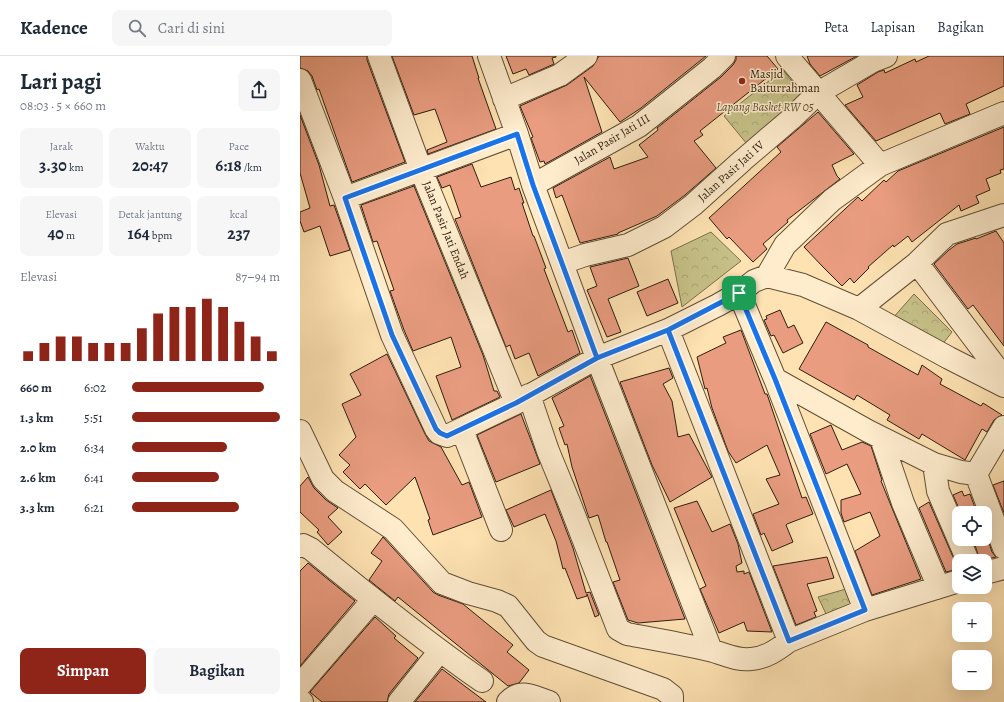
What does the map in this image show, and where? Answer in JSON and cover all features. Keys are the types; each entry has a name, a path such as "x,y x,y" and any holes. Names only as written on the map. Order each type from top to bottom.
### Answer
{"street":[{"name":"Jalan Pasir Jati Endah","path":"379,56 421,170 523,399 548,450 618,629 627,634 711,650"},
{"path":"489,56 517,134 533,185 597,358 711,650 740,660 764,657 789,641 865,610 952,583"},
{"path":"504,99 560,75 586,56"},
{"name":"Jalan Pasir Jati III","path":"533,185 639,126 712,68 724,56"},
{"path":"787,56 880,165"},
{"name":"Jalan Pasir Jati IV","path":"562,263 585,255 628,245 664,227 693,205 792,118 818,93 873,61 886,56"},
{"path":"300,80 345,198 392,335 436,429 440,433 447,436 462,430 523,399 597,358 668,330 739,293 754,281 767,276 803,285 858,309 1004,386"},
{"path":"767,276 785,245 832,200 880,165 1004,113"},
{"path":"345,198 517,134"},
{"path":"858,309 917,263 947,234 1002,218"},
{"path":"917,263 1004,378"},
{"path":"739,293 775,379 865,610"},
{"path":"668,330 789,641"},
{"path":"775,379 881,438 934,464 960,472 976,474"},
{"path":"976,474 1004,427"},
{"path":"462,430 501,530"},
{"path":"300,431 323,479 335,491 393,529 430,572 442,583 508,606 536,642 543,646 663,689 672,696 672,702"},
{"path":"881,438 903,503 936,581 937,588"},
{"path":"934,464 938,491 965,554"},
{"path":"976,474 1004,548"},
{"path":"300,546 303,545 311,549 439,652 482,681"},
{"path":"992,571 1004,568"},
{"path":"300,685 373,600"},
{"path":"399,702 439,652"},
{"path":"508,702 516,695 526,694 549,702"}],"green space":[{"name":"Lapang Basket RW 05","path":"783,70 805,98 747,144 724,116"},
{"path":"711,232 741,261 682,307 671,251"},
{"path":"914,294 952,332 938,350 892,319"},
{"path":"846,589 852,608 827,616 818,597"}],"building":[{"path":"300,56 367,56 367,60 405,162 352,182 319,89 317,90 312,76 308,71 300,68"},
{"path":"392,56 472,56 496,129 428,154 427,150 447,142 435,109 414,115"},
{"path":"506,56 556,57 552,58 554,64 529,75 526,69 513,74"},
{"path":"599,56 706,56 641,108 620,122 584,77 602,132 545,164 544,161 540,162 531,138 533,137 520,106 567,85 593,66"},
{"path":"736,56 767,56 778,69 700,131 703,135 694,141 716,168 685,195 657,216 618,234 580,243 562,195 556,198 553,188 610,157 614,169 648,157 639,145 658,130 657,128 721,77 733,65 736,60"},
{"path":"807,56 857,56 820,76 810,64"},
{"path":"929,56 1004,56 1004,86 966,104 970,114 945,124 940,113 876,141 845,105 863,97 857,85 878,72 884,70 885,73 915,59 916,62"},
{"path":"818,112 854,154 832,165 840,179 787,220 788,222 763,244 767,249 753,262 729,237 727,239 709,218 781,152 777,147"},
{"path":"300,115 319,165 330,206 334,205 350,250 330,256 320,226 304,232 300,221 300,212 310,208 300,173"},
{"path":"1004,127 1004,169 1000,170 1001,173 986,179 990,190 976,196 979,203 961,211 959,205 912,242 908,236 894,247 893,245 868,267 869,268 854,283 850,278 842,286 804,247 858,197 862,201 884,180 886,182 898,171"},
{"path":"472,164 481,187 511,177 515,190 519,188 524,203 522,203 533,236 546,268 544,269 568,332 572,330 580,353 538,376 529,353 515,359 510,345 506,347 455,219 461,217 450,185 442,188 437,177"},
{"path":"414,186 483,355 494,391 497,391 500,397 452,420 436,376 461,367 451,337 413,351 390,291 394,290 377,241 373,242 361,205"},
{"path":"996,231 1004,243 1004,346 973,305 968,309 934,264 957,244 976,239"},
{"path":"628,258 639,286 608,299 621,332 607,337 587,290 597,286 590,267"},
{"path":"668,279 678,303 647,316 637,292"},
{"path":"780,310 788,328 794,325 803,343 783,353 774,335 771,336 764,320 767,319 766,316"},
{"path":"826,322 918,375 922,365 942,379 940,384 981,406 983,403 1002,415 994,420 987,432 982,429 965,460 922,434 919,439 887,420 890,415 857,395 854,400 799,369"},
{"path":"741,330 765,394 767,394 802,498 806,497 813,514 787,524 786,525 793,542 772,551 764,533 761,535 753,514 779,504 766,479 780,475 767,445 736,463 728,451 712,408 707,388 705,389 697,357 726,343 723,337"},
{"path":"387,354 429,441 441,447 462,485 469,482 482,517 433,535 428,520 430,519 415,477 386,505 365,484 360,489 343,472 350,465 339,455 356,437 342,404 361,395 350,374"},
{"path":"669,368 673,378 663,384 672,401 678,437 689,434 712,477 670,502 652,465 620,382"},
{"path":"590,376 685,619 638,623 628,620 613,582 620,580 598,515 589,518 572,467 567,444 565,445 559,428 564,426 552,398"},
{"path":"521,414 540,464 496,482 477,435"},
{"path":"831,425 842,450 862,442 871,446 882,480 881,481 921,579 872,595 855,551 880,536 870,512 844,522 841,513 841,500 861,494 847,464 826,474 810,434"},
{"path":"308,477 314,488 326,500 338,508 328,517 342,532 328,545 317,532 319,530 300,512 300,486"},
{"path":"1004,481 1004,513 993,485"},
{"path":"551,490 573,548 586,593 590,592 599,615 595,617 587,594 587,596 577,599 565,568 563,569 556,541 545,514 514,527 506,510"},
{"path":"962,491 964,496 970,494 974,506 958,506 953,495"},
{"path":"697,501 712,532 730,524 738,544 742,563 736,566 737,572 744,571 744,574 749,572 772,632 747,631 744,622 719,633 700,589 706,586 674,508"},
{"path":"929,502 952,555 952,571 946,572 919,508"},
{"path":"383,537 433,592 463,604 513,645 507,652 529,670 519,683 508,686 398,597 395,601 369,580 382,561 371,553"},
{"path":"975,546 990,546 996,557 992,558 992,554 978,554"},
{"path":"827,557 834,578 807,584 817,611 814,612 816,617 796,625 773,566"},
{"path":"308,563 355,601 300,666 300,571"},
{"path":"375,617 396,636 394,638 418,658 389,694 387,702 322,702 310,692"},
{"path":"442,669 486,702 415,702"}],"place":[{"name":"Masjid Baiturrahman","path":"742,81"}],"route":[{"path":"739,293 668,330 597,358 516,403 447,436 440,433 436,429 392,335 345,198 517,134 533,185 597,358 632,344 668,330 789,641 865,610 775,379 739,293"}]}
